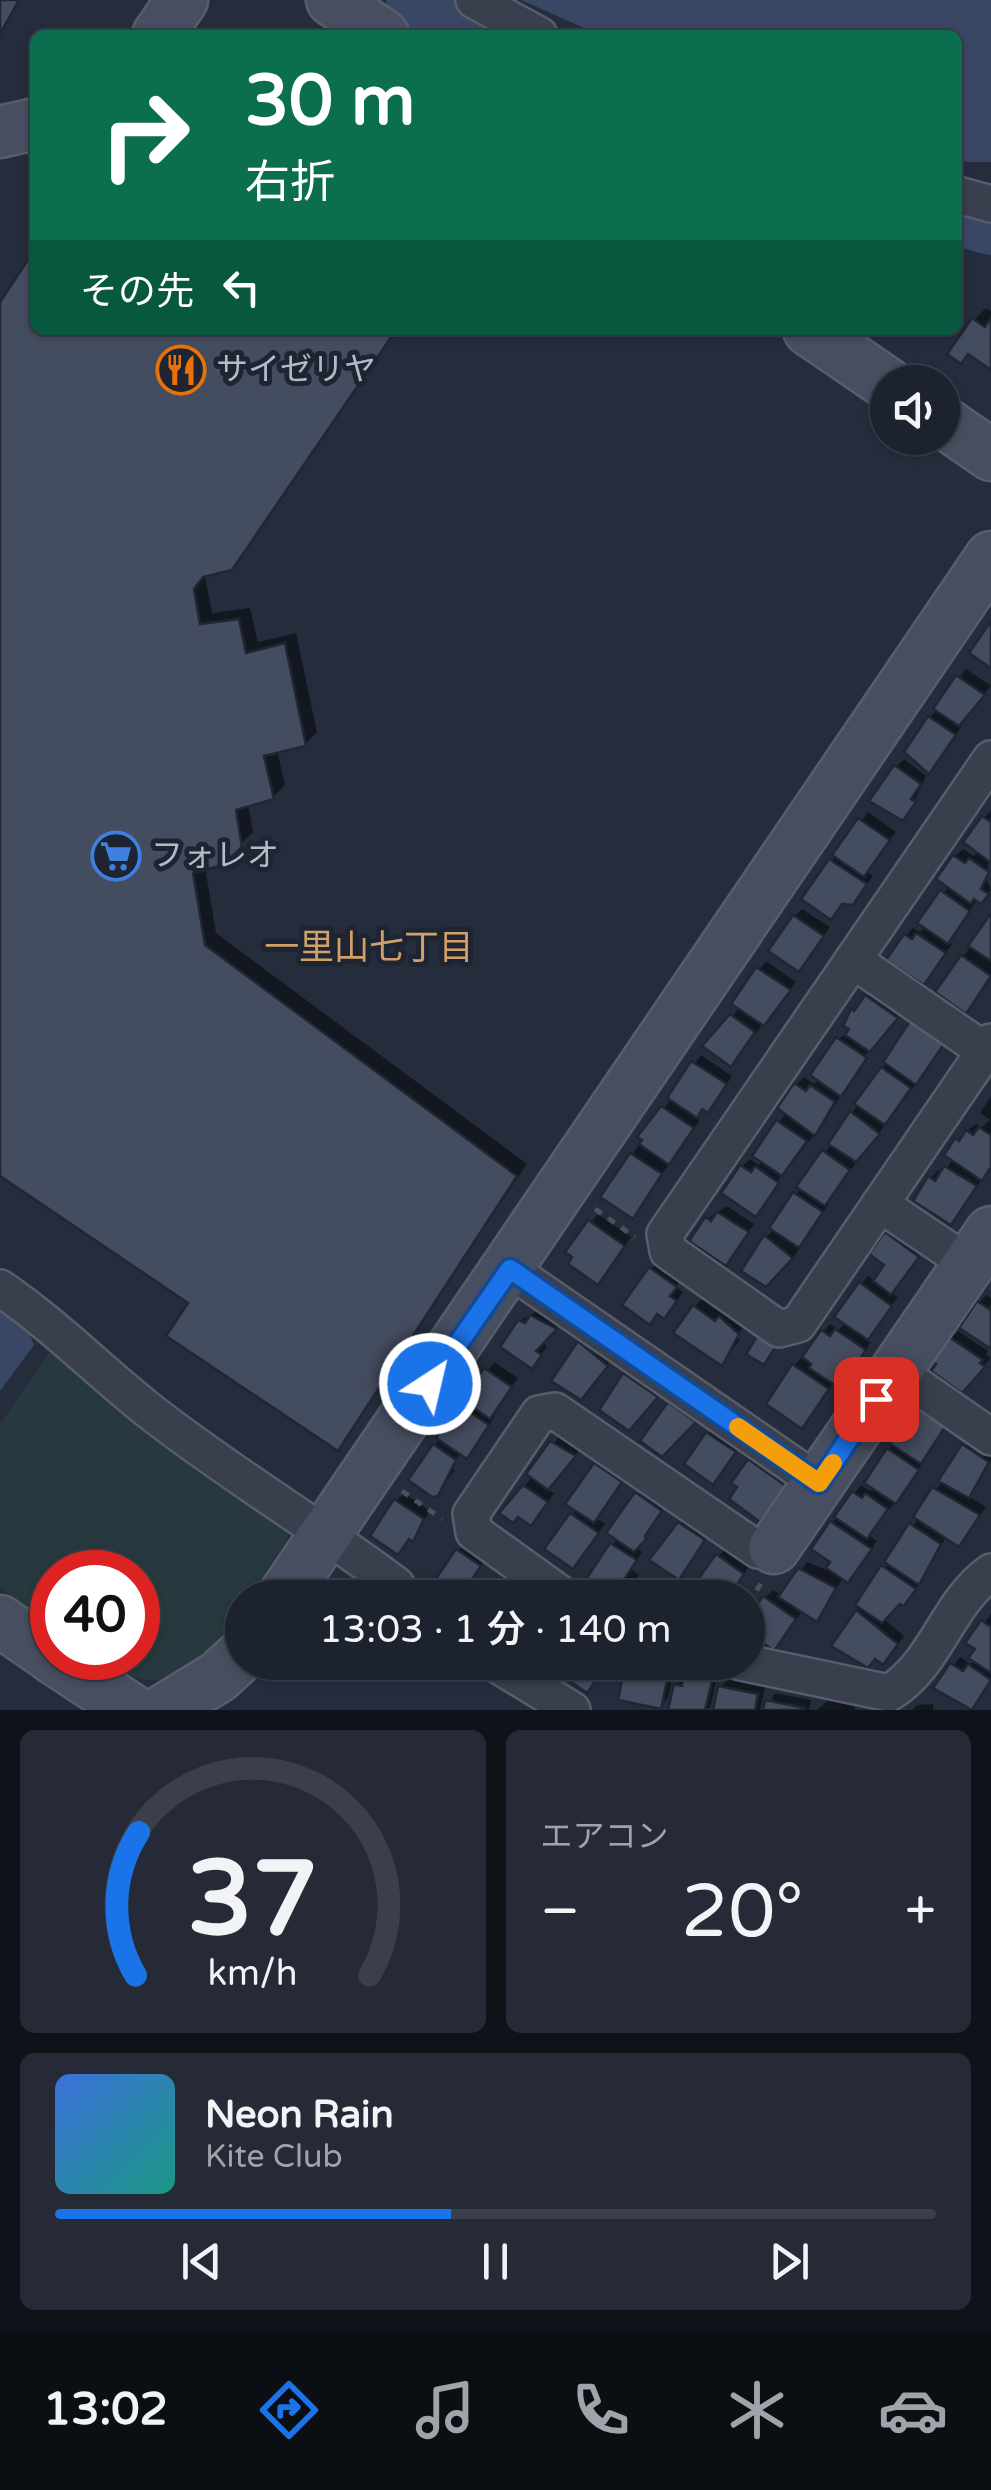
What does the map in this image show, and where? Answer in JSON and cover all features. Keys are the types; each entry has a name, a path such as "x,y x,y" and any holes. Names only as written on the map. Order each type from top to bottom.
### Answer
{"street":[{"path":"161,30 182,0"},
{"path":"332,0 376,30"},
{"path":"474,0 530,30"},
{"path":"0,132 30,125"},
{"path":"962,196 991,204"},
{"path":"817,335 870,372"},
{"path":"960,433 991,454"},
{"path":"294,1580 510,1269 991,556"},
{"path":"853,960 988,1046 798,1324 779,1329 668,1251 664,1242 853,960 991,759"},
{"path":"541,1580 474,1532 470,1523 471,1514 539,1414 556,1411 758,1550 774,1548 980,1248 880,1204"},
{"path":"510,1269 819,1483"},
{"path":"0,1288 49,1321 149,1410 389,1580"},
{"path":"896,1371 991,1437"},
{"path":"765,1667 889,1693 910,1680 974,1584 991,1572"},
{"path":"0,1621 30,1641"},
{"path":"164,1710 225,1670"},
{"path":"87,1680 132,1710"},
{"path":"522,1680 572,1710"}],"path":[{"path":"563,1188 648,1245 664,1242"},
{"path":"370,1469 451,1525 470,1523"}],"shaded area":[{"path":"58,1340 289,1524 287,1540 260,1580 225,1580 225,1632 194,1662 160,1678 160,1550 30,1550 30,1609 0,1588 0,1424"}],"water":[{"path":"521,0 991,0 991,162 962,162 962,30 589,30"},
{"path":"0,1308 26,1326 34,1345 0,1391"}],"building":[{"path":"0,0 19,0 0,34"},
{"name":"フォレオ","path":"30,257 30,335 393,335 232,570 203,577 194,589 200,624 239,619 246,653 285,643 306,746 264,756 274,799 236,810 242,847 223,865 193,873 205,945 517,1176 338,1451 166,1336 188,1303 0,1176 0,302"},
{"path":"972,318 985,327 991,318 991,370 968,354 961,364 947,354"},
{"path":"991,621 991,668 969,653"},
{"path":"956,675 985,695 959,726 933,709"},
{"path":"928,716 956,735 929,774 904,752"},
{"path":"894,765 921,784 911,799 916,802 903,821 869,801"},
{"path":"982,816 991,822 991,863 963,842"},
{"path":"858,818 890,840 864,877 832,855"},
{"path":"953,855 965,863 969,858 989,872 981,889 989,894 981,904 974,899 971,904 936,879"},
{"path":"829,859 867,884 853,905 842,904 831,920 801,899"},
{"path":"940,890 970,911 948,944 917,923"},
{"path":"991,913 991,961 968,946"},
{"path":"793,915 824,936 799,972 768,951"},
{"path":"916,933 946,953 924,985 886,960 904,934 912,939"},
{"path":"961,955 991,976 966,1014 935,992"},
{"path":"756,967 791,990 764,1026 731,1004"},
{"path":"865,995 898,1018 870,1052 845,1035 849,1029 843,1026 851,1009 854,1011"},
{"path":"730,1014 755,1032 731,1067 702,1046"},
{"path":"910,1021 944,1044 916,1085 883,1062"},
{"path":"836,1037 867,1058 841,1097 810,1075"},
{"path":"691,1061 727,1084 708,1113 702,1109 697,1118 667,1098"},
{"path":"881,1067 911,1088 885,1125 854,1104"},
{"path":"794,1083 806,1091 810,1085 835,1102 815,1136 777,1108"},
{"path":"661,1106 694,1128 669,1165 639,1144 642,1140 637,1137"},
{"path":"850,1111 880,1134 856,1162 828,1144"},
{"path":"776,1120 807,1141 782,1176 752,1156"},
{"path":"979,1127 991,1135 991,1167 982,1181 944,1155 955,1138 959,1141 966,1130 973,1135"},
{"path":"822,1150 850,1170 825,1206 796,1187"},
{"path":"630,1153 662,1174 633,1219 600,1197"},
{"path":"740,1165 751,1172 755,1166 779,1183 756,1217 721,1193"},
{"path":"944,1166 977,1186 951,1225 913,1201 928,1176 935,1181"},
{"path":"793,1192 823,1212 799,1248 769,1228"},
{"path":"717,1212 749,1232 726,1266 689,1241 705,1217 711,1221"},
{"path":"588,1220 625,1246 598,1285 568,1264 572,1257 565,1252"},
{"path":"885,1232 919,1257 891,1295 873,1281 884,1265 869,1254"},
{"path":"764,1235 793,1258 766,1287 741,1271"},
{"path":"649,1267 677,1287 670,1296 677,1301 664,1319 657,1314 650,1325 622,1305"},
{"path":"859,1282 892,1306 868,1340 834,1317"},
{"path":"977,1301 989,1309 991,1305 991,1349 959,1328"},
{"path":"693,1305 715,1321 719,1316 739,1334 722,1366 673,1333"},
{"path":"530,1315 557,1329 536,1351 542,1355 532,1369 500,1347 518,1320 525,1323"},
{"path":"835,1329 866,1350 839,1388 809,1368 811,1364 802,1357 821,1330 830,1336"},
{"path":"758,1335 776,1346 764,1365 746,1354"},
{"path":"949,1337 983,1360 980,1363 985,1367 962,1393 931,1371 936,1364 932,1362"},
{"path":"578,1341 608,1366 581,1400 551,1381"},
{"path":"792,1364 829,1389 802,1429 766,1404"},
{"path":"484,1368 512,1387 490,1419 462,1400"},
{"path":"623,1373 658,1397 629,1431 599,1410"},
{"path":"668,1402 696,1422 662,1457 640,1441"},
{"path":"458,1404 489,1425 467,1459 436,1438"},
{"path":"914,1407 945,1427 921,1464 890,1444"},
{"path":"706,1432 736,1452 713,1485 684,1464"},
{"path":"550,1441 576,1456 548,1490 526,1474"},
{"path":"433,1444 456,1460 438,1496 432,1497 408,1480"},
{"path":"962,1444 989,1462 969,1498 938,1481"},
{"path":"887,1448 919,1470 896,1504 864,1483"},
{"path":"748,1459 786,1486 760,1522 729,1499 737,1487 731,1483"},
{"path":"594,1463 622,1482 594,1523 565,1504"},
{"path":"523,1485 548,1502 531,1526 518,1517 513,1523 499,1513"},
{"path":"932,1487 980,1515 959,1547 913,1517"},
{"path":"852,1491 862,1498 865,1493 888,1509 867,1539 834,1517"},
{"path":"635,1492 662,1511 634,1552 606,1533"},
{"path":"394,1499 424,1519 413,1542 409,1539 398,1555 370,1536"},
{"path":"570,1513 599,1533 573,1569 544,1549"},
{"path":"830,1521 872,1549 848,1583 826,1568 830,1562 811,1549"},
{"path":"678,1522 705,1540 679,1580 649,1560"},
{"path":"909,1523 941,1544 919,1585 884,1562"},
{"path":"610,1543 637,1560 625,1578 628,1580 586,1580"},
{"path":"456,1549 481,1566 471,1580 435,1580"},
{"path":"716,1554 744,1574 740,1580 698,1580"},
{"path":"881,1565 916,1589 904,1606 900,1604 882,1623 855,1605"},
{"path":"798,1568 836,1588 817,1622 778,1597"},
{"path":"765,1597 796,1619 774,1651 765,1644"},
{"path":"856,1610 898,1644 883,1665 875,1659 868,1668 831,1646"},
{"path":"981,1620 991,1627 991,1673 968,1658 975,1649 965,1643"},
{"path":"950,1663 963,1671 968,1664 991,1680 972,1710 933,1688"},
{"path":"568,1680 596,1680 587,1693"},
{"path":"622,1680 667,1680 661,1709 618,1700"},
{"path":"683,1680 712,1681 705,1710 668,1710 674,1684 682,1686"},
{"path":"718,1686 758,1694 755,1710 713,1710"},
{"path":"765,1700 805,1708 763,1710"}],"waterway":[{"path":"412,0 465,30"},
{"path":"962,221 991,229"}],"slow traffic":[{"path":"738,1427 819,1483 833,1463"}],"place":[{"name":"サイゼリヤ","path":"181,370"},
{"name":"フォレオ","path":"116,856"}],"district":[{"name":"一里山七丁目","path":"369,948"}],"route":[{"path":"430,1384 510,1269 819,1483 876,1399"}]}
